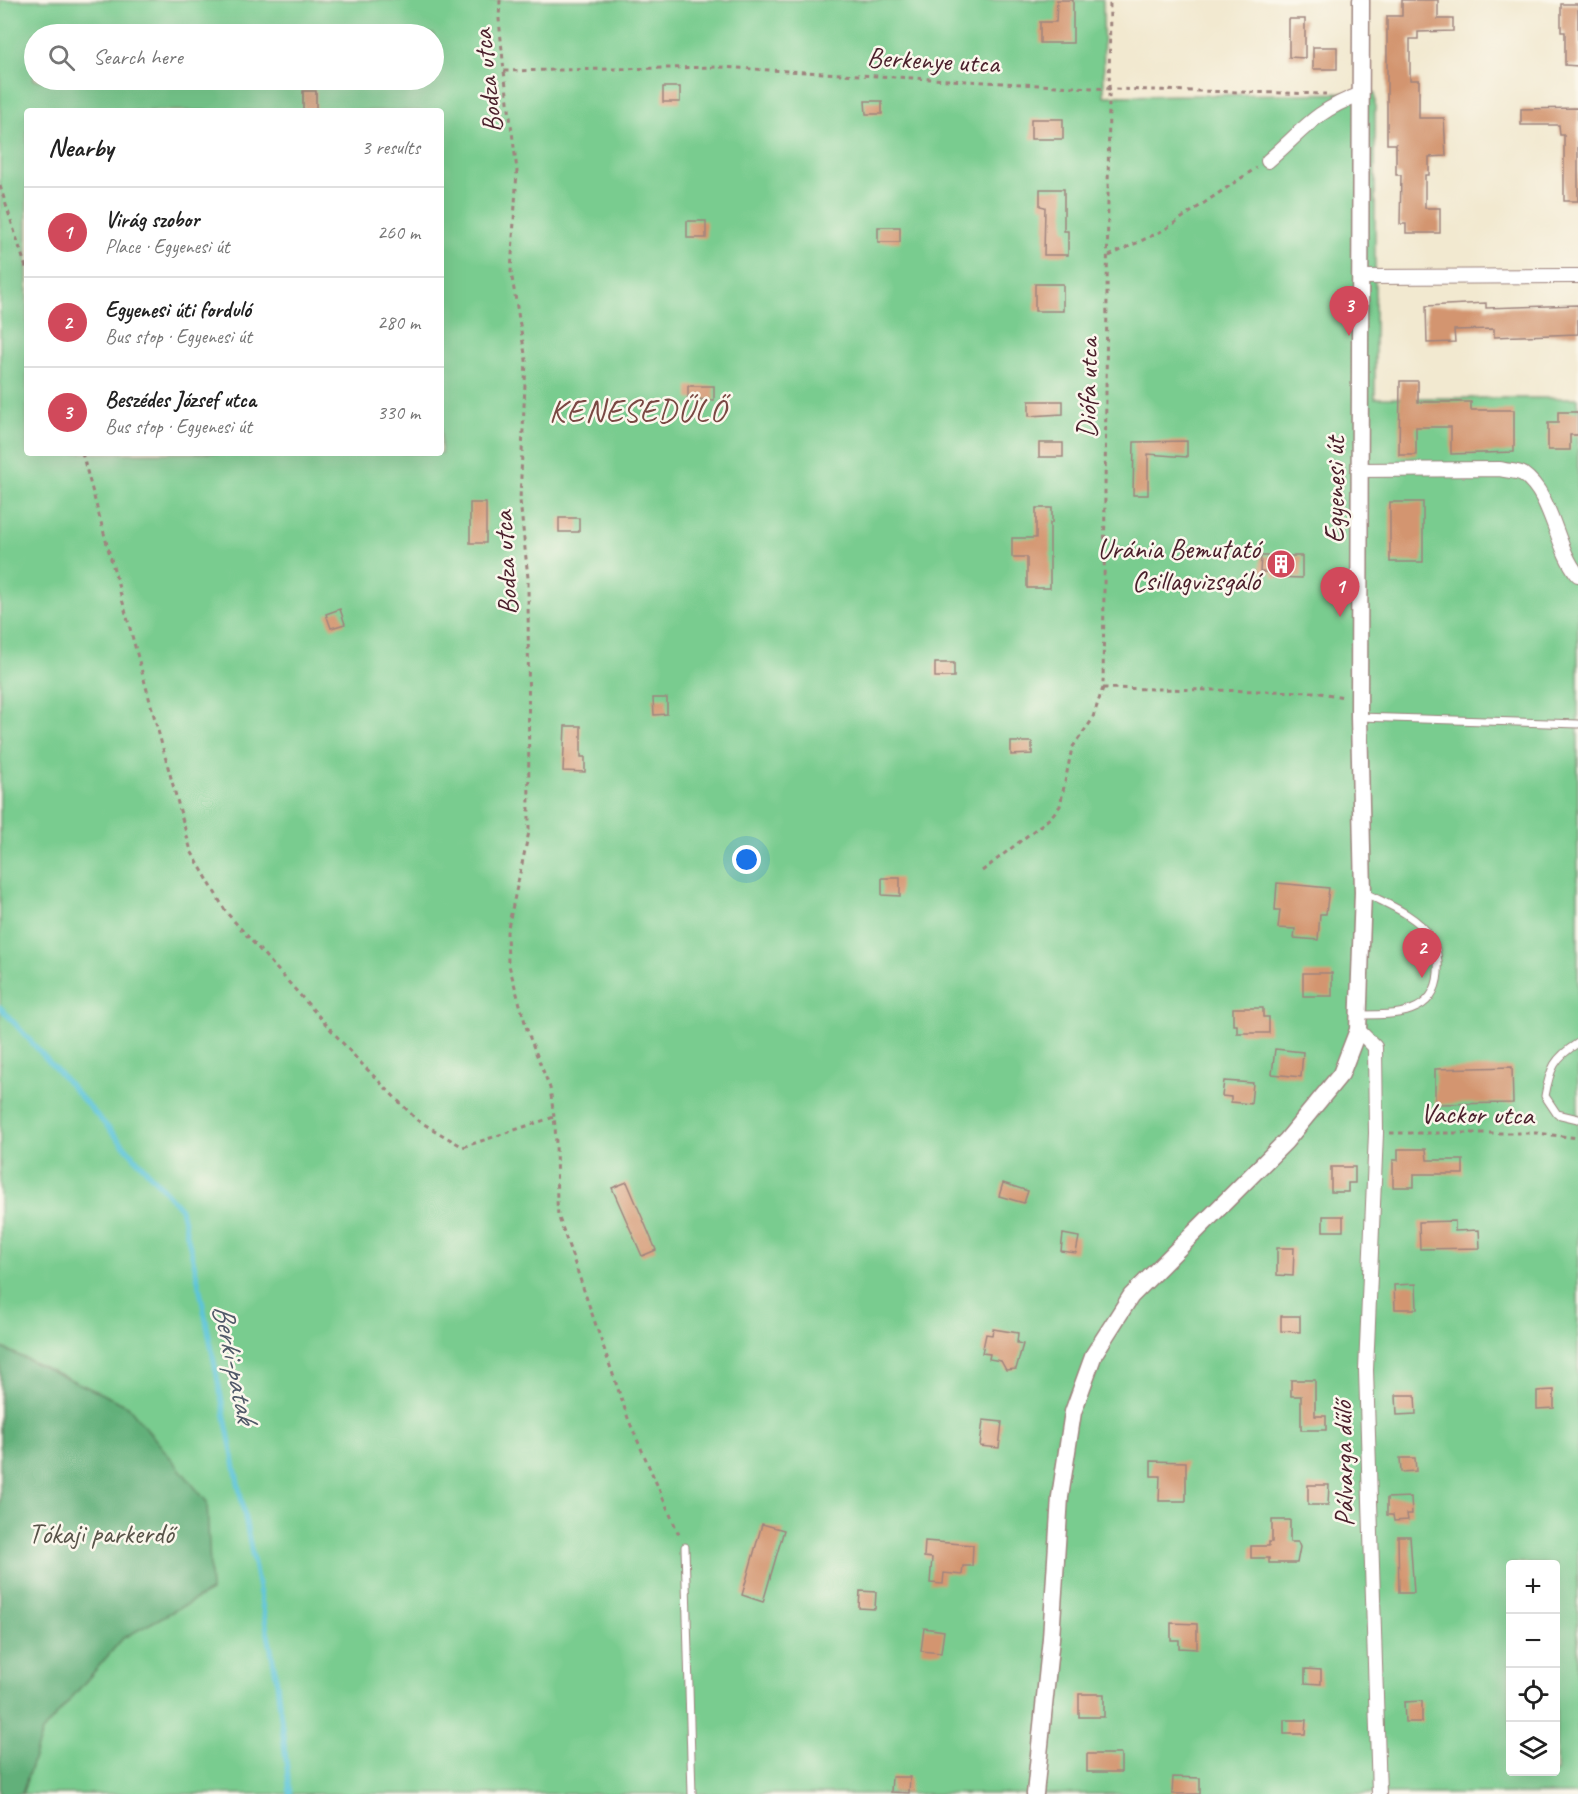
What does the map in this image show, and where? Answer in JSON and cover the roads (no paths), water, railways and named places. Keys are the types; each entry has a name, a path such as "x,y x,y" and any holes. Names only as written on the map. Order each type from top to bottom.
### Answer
{"street":[{"name":"Egyenesi út","path":"1035,1794 1051,1638 1060,1497 1073,1412 1094,1354 1131,1296 1293,1133 1341,1074 1359,1023 1363,892 1360,708 1361,0"},
{"path":"1268,161 1320,113 1334,104 1361,94"},
{"path":"1360,277 1578,276"},
{"path":"1361,470 1500,469 1521,473 1539,490 1567,561 1578,575"},
{"name":"Pálvarga dűlő","path":"1359,1023 1375,1047 1376,1133 1366,1370 1379,1794"}],"lane":[{"path":"1360,708 1578,724"},
{"path":"1359,1023 1398,1015 1425,1005 1438,983 1439,961 1431,937 1414,921 1363,892"},
{"path":"1578,1043 1560,1054 1549,1073 1545,1096 1557,1114 1578,1119"},
{"path":"685,1547 692,1794"}],"waterway":[{"name":"Berki-patak","path":"0,1007 181,1209 198,1280 276,1675 290,1794"}],"place":[{"name":"Beszédes József utca","path":"1349,336"},
{"name":"Uránia Bemutató Csillagvizsgáló","path":"1281,564"},
{"name":"Virág szobor","path":"1340,617"},
{"name":"Egyenesi úti forduló","path":"1422,978"}],"district":[{"name":"KENESEDŰLŐ","path":"638,410"}],"park label":[{"name":"Tókaji parkerdő","path":"101,1533"}]}
